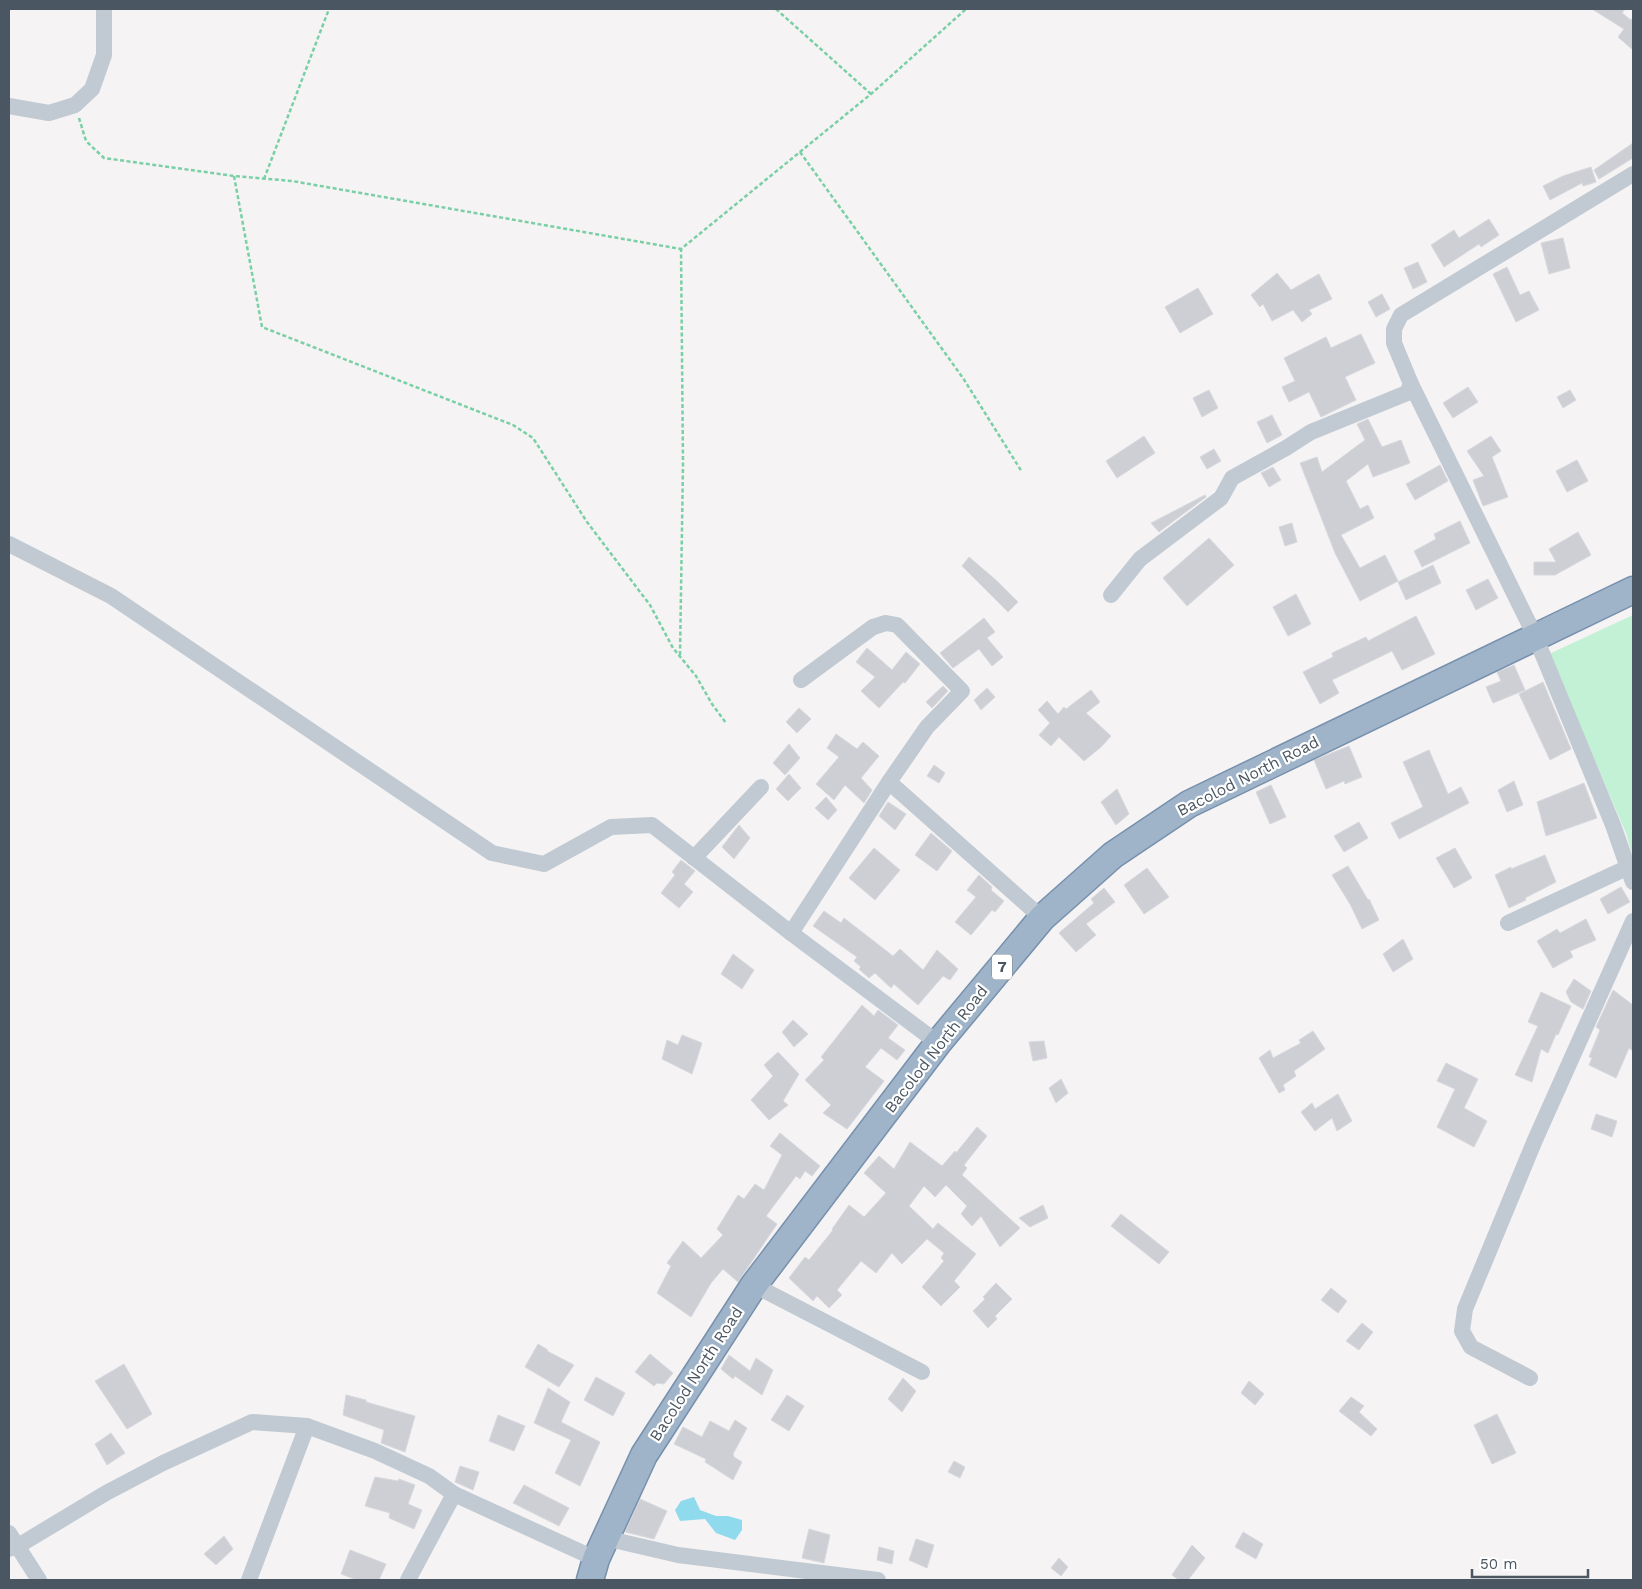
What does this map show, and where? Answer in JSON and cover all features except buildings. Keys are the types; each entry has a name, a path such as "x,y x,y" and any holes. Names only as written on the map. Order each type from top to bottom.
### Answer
{"highway":[{"name":"Bacolod North Road","path":"597,1559 644,1455 754,1285 938,1043 1042,918 1113,855 1189,804 1633,590"}],"street":[{"path":"9,106 49,113 75,105 92,89 104,54 104,9"},
{"path":"1508,923 1632,871 1535,636 1412,384 1394,343 1394,329 1401,315 1633,174"},
{"path":"1111,595 1140,559 1221,498 1232,478 1311,432 1407,393 1412,384"},
{"path":"9,544 111,596 492,852 544,864 611,827 652,826 938,1043"},
{"path":"792,933 889,782 927,727 962,691 898,625 886,623 873,627 801,680"},
{"path":"889,782 1042,918"},
{"path":"694,858 761,787"},
{"path":"1530,1378 1470,1347 1462,1330 1465,1309 1535,1140 1633,921"},
{"path":"754,1285 922,1372"},
{"path":"39,1580 12,1543 163,1463 252,1422 307,1426 375,1451 429,1476 454,1494 597,1559 678,1555 878,1580"},
{"path":"249,1580 307,1426"},
{"path":"408,1580 454,1494"}],"path":[{"path":"264,179 329,9"},
{"path":"776,9 871,94"},
{"path":"75,105 86,142 104,158 301,183 681,249 871,94 966,9"},
{"path":"800,152 963,378 1022,472"},
{"path":"234,176 262,326 513,425 532,438 588,522 650,605 673,648 696,676 712,704 726,723"},
{"path":"680,657 683,464 681,249"}],"green space":[{"path":"1633,615 1632,854 1626,833 1549,654"}],"water":[{"path":"694,1497 700,1510 716,1516 728,1516 742,1520 742,1530 735,1540 716,1533 705,1519 680,1521 675,1510 681,1501"}]}
